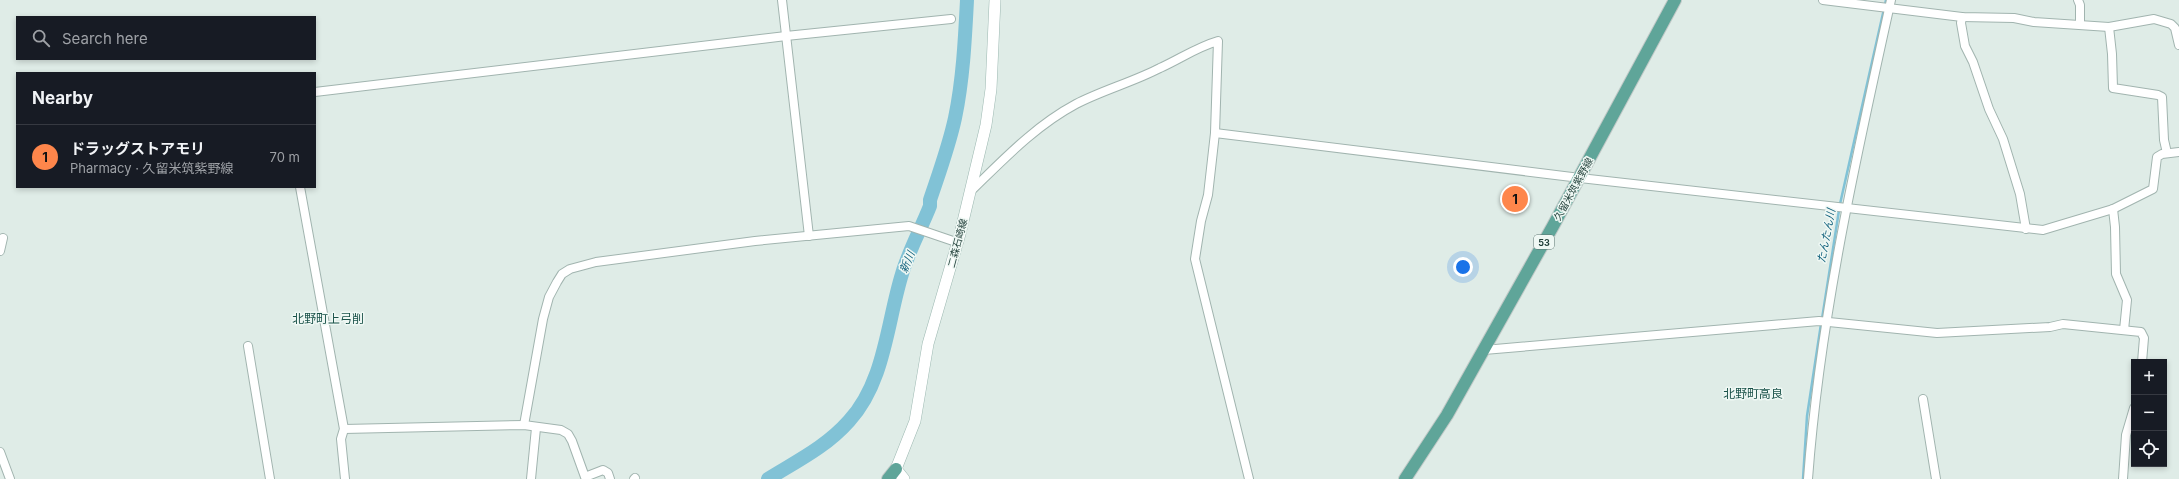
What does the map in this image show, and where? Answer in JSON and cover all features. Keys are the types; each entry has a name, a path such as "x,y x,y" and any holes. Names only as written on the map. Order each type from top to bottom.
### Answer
{"main road":[{"name":"二森石崎線","path":"895,474 915,421 928,344 969,193 989,107 995,0"},
{"name":"久留米筑紫野線","path":"1405,479 1447,415 1484,350 1580,178 1676,0"},
{"path":"888,479 895,474 904,479"}],"street":[{"path":"782,0 809,236"},
{"path":"1824,0 1888,5 1962,16 2014,18 2034,22 2109,27 2154,19 2171,24 2175,28 2179,45"},
{"path":"2078,0 2080,4 2080,24"},
{"path":"1808,479 1823,321 1841,208 1888,5"},
{"path":"1962,16 1961,23 1965,46 1973,62 1989,109 2003,139 2020,194 2026,229"},
{"path":"316,92 786,36 951,19"},
{"path":"2109,27 2112,54 2113,88 2158,94 2162,97 2164,140 2167,153"},
{"path":"969,193 1020,143 1048,121 1077,104 1160,68 1191,51 1218,41 1215,133 1208,195 1201,221 1196,259 1249,479"},
{"path":"1215,133 1580,178 2044,230 2113,209 2153,189 2157,157 2167,153 2179,152"},
{"path":"300,188 344,429 341,439 344,479"},
{"path":"2113,209 2116,227 2116,274 2126,300 2124,330"},
{"path":"524,425 543,319 549,297 562,274 576,267 596,262 809,236 909,226 956,242"},
{"path":"0,251 3,238"},
{"path":"1484,350 1823,321 1936,332 2050,327 2063,324 2141,332 2144,338 2142,359"},
{"path":"248,346 270,479"},
{"path":"1923,399 1936,479"},
{"path":"2123,479 2126,434 2131,418"},
{"path":"344,429 524,425 536,428 561,430 568,434 585,477 603,470 608,473 610,479"},
{"path":"531,479 536,428"},
{"path":"0,452 10,479"}],"waterway":[{"name":"新川","path":"768,479 811,453 840,430 861,405 878,370 902,274 908,256 930,206 930,200 953,128 962,74 967,0"},
{"name":"たんたん川","path":"1822,319 1840,204 1886,0"},
{"name":"たんたん川","path":"1803,479 1807,416 1821,324"}],"place":[{"name":"ドラッグストアモリ","path":"1515,199"}],"district":[{"name":"北野町上弓削","path":"328,318"},
{"name":"北野町高良","path":"1753,393"}]}
